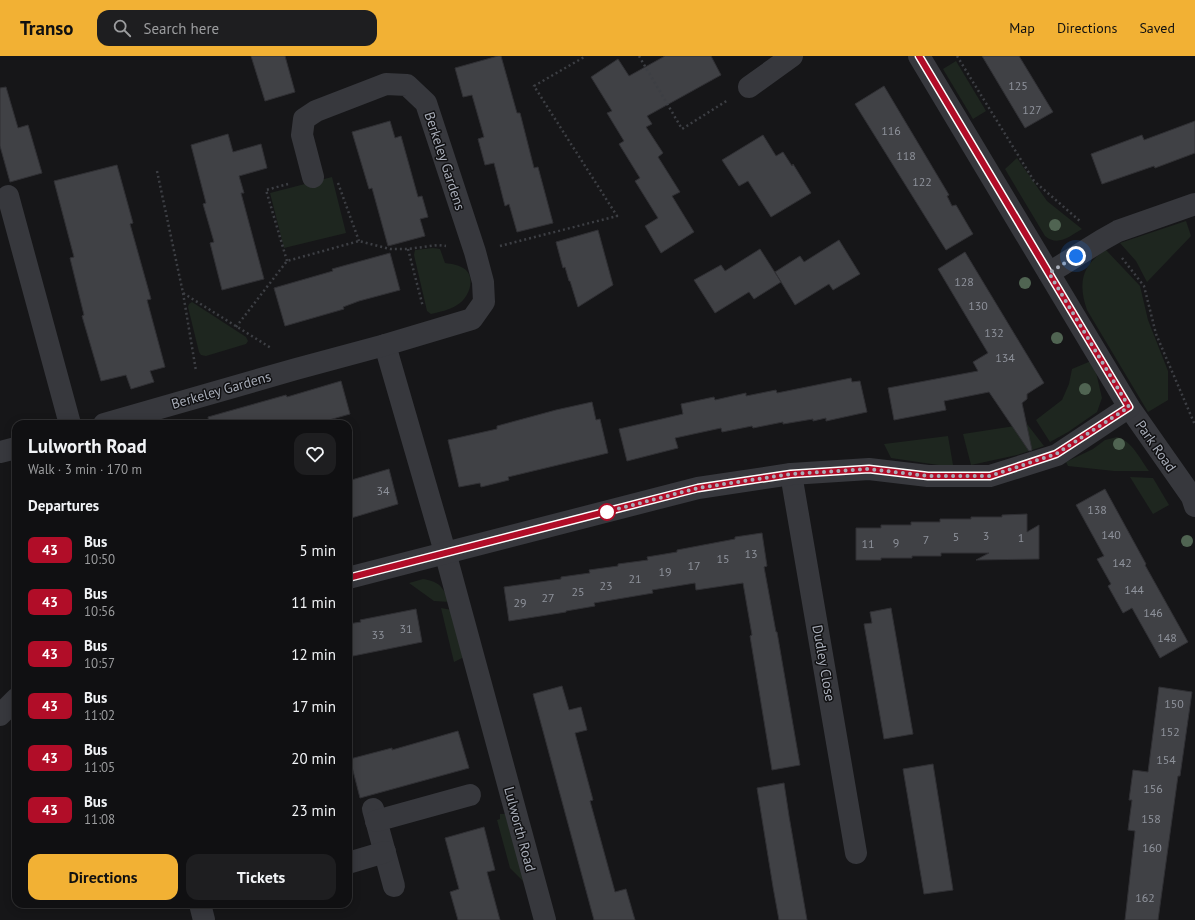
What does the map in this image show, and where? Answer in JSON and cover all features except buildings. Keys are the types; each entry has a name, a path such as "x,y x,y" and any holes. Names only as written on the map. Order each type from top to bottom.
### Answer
{"street":[{"path":"749,87 792,56"},
{"name":"Park Road","path":"918,56 1129,407 1192,498 1195,506"},
{"name":"Berkeley Gardens","path":"118,420 472,319 484,302 483,282 475,252 426,103 408,85 386,84 316,110 304,119 302,135 313,177"},
{"path":"8,196 69,420"},
{"path":"1049,273 1118,231 1195,204"},
{"path":"385,345 445,552"},
{"path":"352,577 698,488 791,474 869,469 928,476 990,476 1056,454 1129,407"},
{"path":"0,452 12,449"},
{"name":"Dudley Close","path":"791,474 856,852"},
{"name":"Lulworth Road","path":"445,552 545,920"},
{"path":"0,715 12,703"},
{"path":"394,886 374,815 470,795"},
{"path":"352,862 385,852"}],"path":[{"path":"236,327 287,261 359,241 390,249 408,249 438,245 475,252 617,216 534,86 586,56"},
{"path":"639,56 682,129 749,87"},
{"path":"157,171 183,293 200,397"},
{"path":"287,261 266,190 334,172 359,241"},
{"path":"408,249 430,332"},
{"path":"183,293 302,368"}],"shaded area":[{"path":"956,61 986,111 973,119 943,69"},
{"path":"1017,158 1047,201 1082,229 1064,239 1055,241 1045,236 1005,169"},
{"path":"332,177 346,233 284,248 270,193"},
{"path":"1186,221 1191,236 1147,282 1136,261 1120,243"},
{"path":"433,248 440,249 445,263 464,268 469,274 470,284 467,294 461,302 444,311 431,314 427,311 414,255 415,250"},
{"path":"1106,250 1140,286 1148,320 1168,371 1168,400 1148,412 1087,310 1084,301 1082,284 1087,269 1091,262"},
{"path":"192,302 246,337 248,341 246,344 206,356 201,355 188,307"},
{"path":"1091,361 1095,368 1102,398 1097,412 1068,432 1050,442 1036,420 1062,400 1069,384 1072,369"},
{"path":"1027,424 1044,446 1017,455 971,465 963,434"},
{"path":"948,436 953,465 945,466 891,458 884,444"},
{"path":"1117,437 1127,442 1131,446 1149,471 1114,471 1068,466 1066,462 1093,449 1105,440"},
{"path":"1130,477 1153,478 1169,505 1153,514"},
{"path":"423,579 434,582 440,586 450,602 434,601 409,583"},
{"path":"441,608 452,610 464,657 454,662"},
{"path":"500,814 505,814 525,883 510,868 497,820 500,819"}],"bus line":[{"name":"43","path":"352,577 698,488 791,474 869,469 928,476 990,476 1056,454 1129,407 919,56"}],"route":[{"path":"607,512 698,488 791,474 869,469 928,476 990,476 1056,454 1129,407 1049,273 1076,256"}]}
